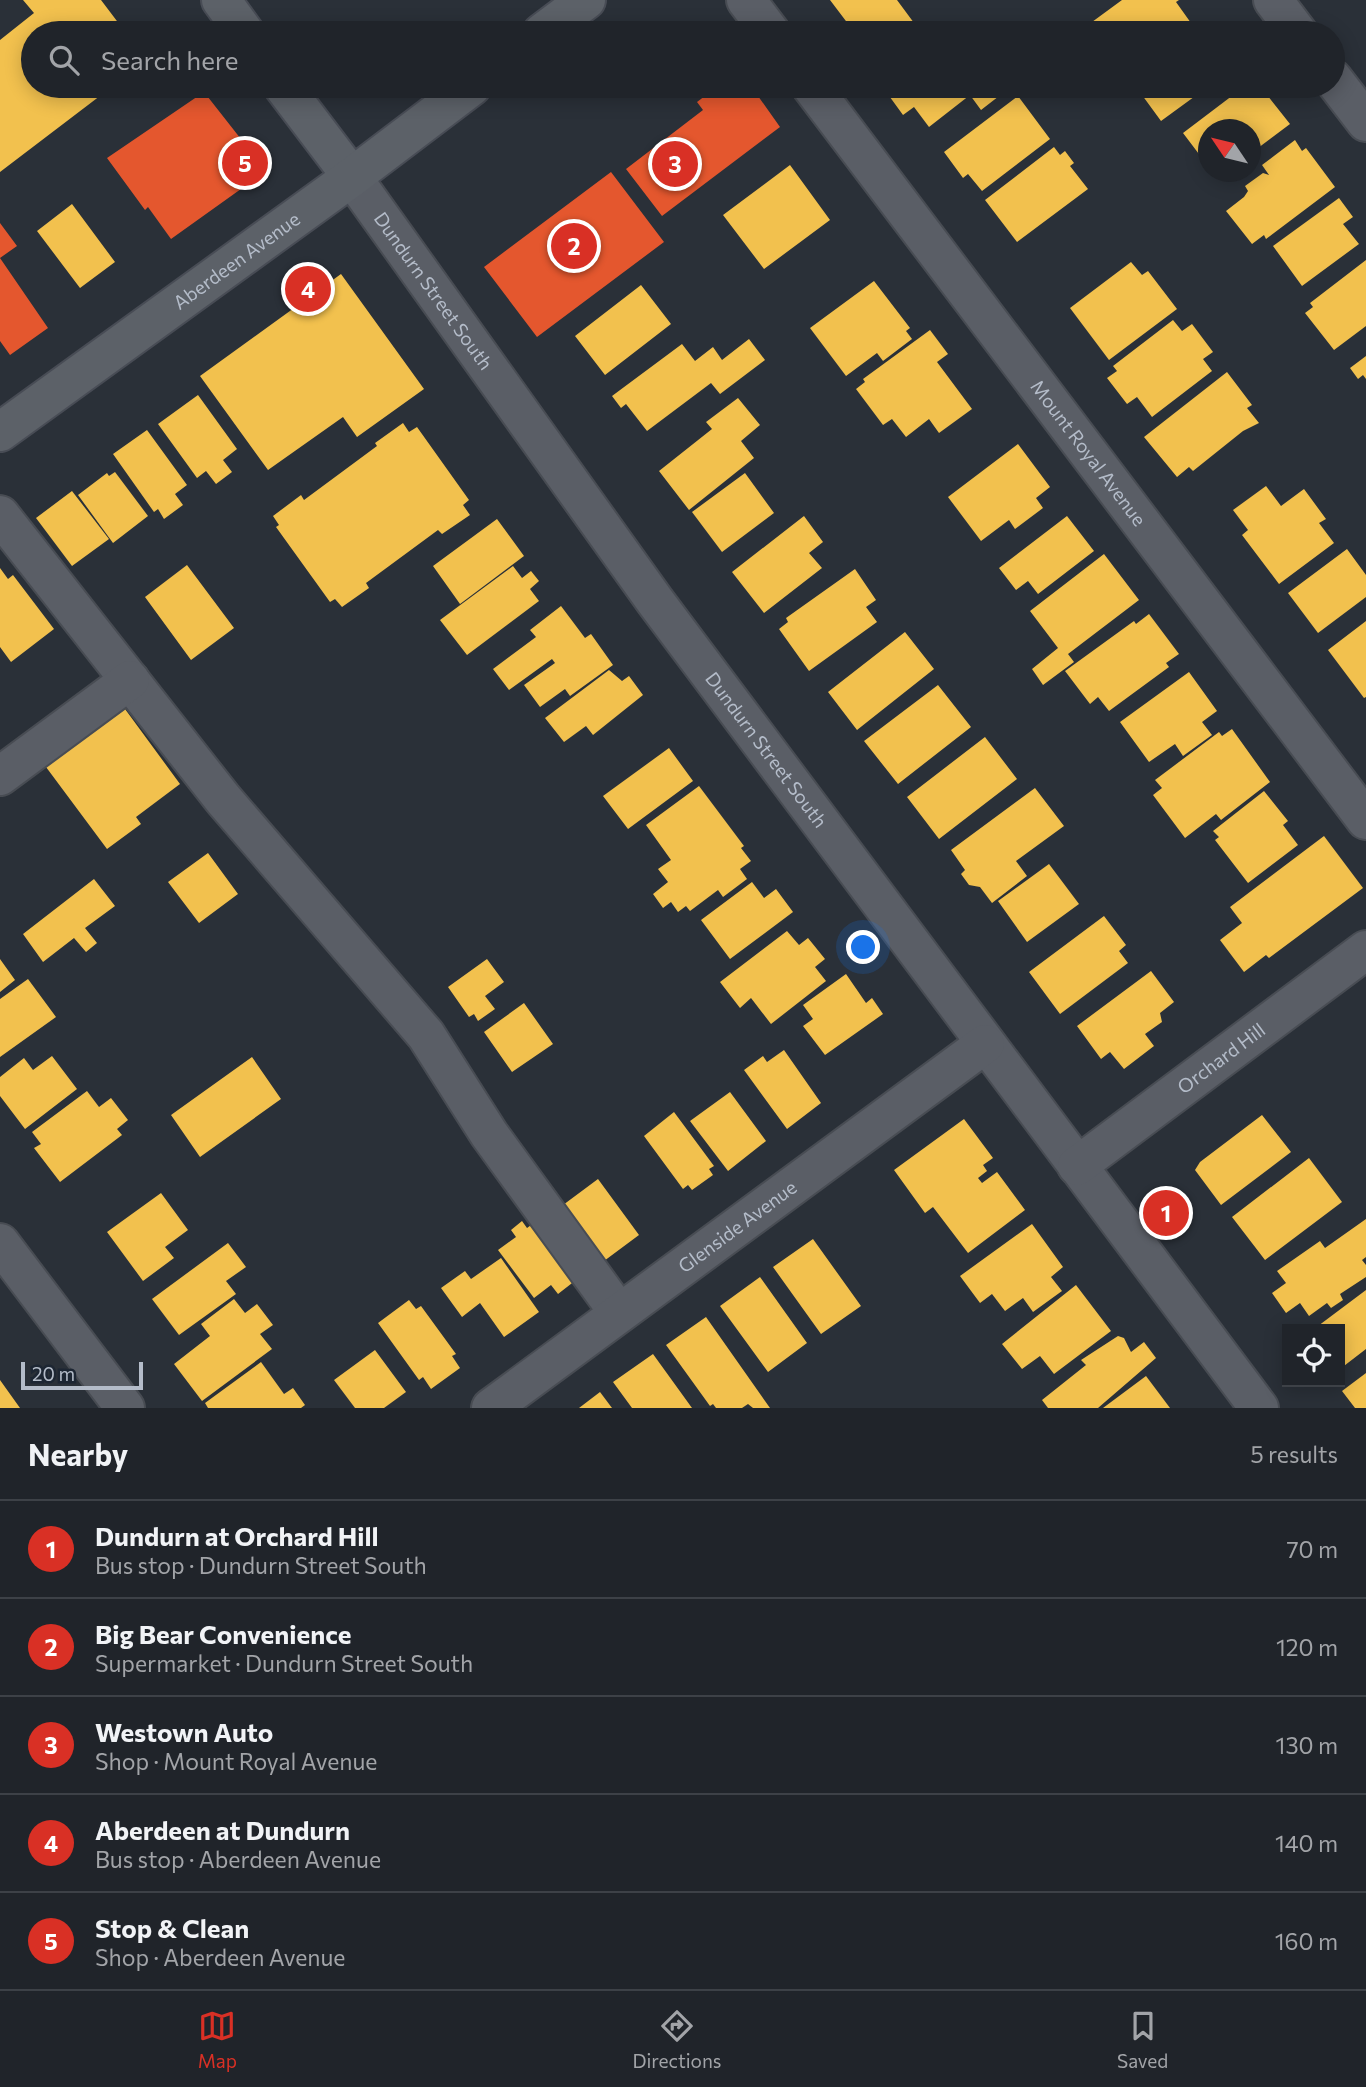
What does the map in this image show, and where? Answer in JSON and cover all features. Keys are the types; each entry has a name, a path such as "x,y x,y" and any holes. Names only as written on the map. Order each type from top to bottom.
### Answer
{"main road":[{"path":"221,0 236,21"},
{"path":"558,21 586,0"},
{"name":"Dundurn Street South","path":"292,98 352,177"},
{"name":"Aberdeen Avenue","path":"0,432 352,177 456,98"}],"street":[{"path":"746,0 762,21"},
{"path":"1273,0 1289,21"},
{"path":"1345,95 1366,122"},
{"name":"Mount Royal Avenue","path":"820,98 1366,820"},
{"name":"Dundurn Street South","path":"352,177 655,601 1259,1408"},
{"path":"0,515 223,799 426,1035 489,1134 619,1313"},
{"path":"0,776 130,680"},
{"name":"Orchard Hill","path":"1077,1166 1366,950"},
{"name":"Glenside Avenue","path":"491,1408 985,1044"},
{"path":"0,1243 125,1408"}],"building: Homes":[{"path":"23,0 101,0 117,21 24,21 34,13"},
{"path":"830,0 897,0 913,21 846,21"},
{"path":"1122,0 1179,0 1176,2 1190,21 1093,21"},
{"path":"21,23 21,98 97,98 0,172 0,40"},
{"path":"891,98 966,98 929,127 914,107 903,115"},
{"path":"972,98 996,98 981,110"},
{"path":"1015,98 1019,98 1050,139 982,191 968,174 963,178 944,152"},
{"path":"1144,98 1193,98 1161,121"},
{"path":"1229,98 1269,98 1290,124 1261,146 1261,119 1201,119"},
{"path":"1198,122 1198,153 1183,133"},
{"path":"1295,140 1302,151 1306,148 1335,187 1266,239 1264,235 1252,244 1226,211 1244,197 1248,191 1245,186 1251,182 1261,182 1263,173 1269,175 1262,165"},
{"path":"1054,147 1060,155 1065,151 1074,163 1070,166 1088,189 1017,242 985,200"},
{"path":"790,165 830,220 764,269 723,215"},
{"path":"1339,198 1353,217 1343,224 1359,244 1302,286 1273,246"},
{"path":"72,204 115,262 80,288 37,231"},
{"path":"1366,260 1366,326 1334,350 1305,313 1313,307 1310,303"},
{"path":"1131,262 1142,275 1148,271 1177,309 1109,360 1070,308"},
{"path":"341,274 424,389 357,437 343,417 268,470 200,376"},
{"path":"874,281 910,328 906,331 912,339 883,361 877,353 846,376 810,328"},
{"path":"641,285 671,324 605,375 575,336"},
{"path":"1173,320 1182,331 1192,324 1213,352 1203,359 1212,371 1152,417 1137,397 1127,404 1107,378 1117,371 1113,366"},
{"path":"930,330 948,354 937,362 972,409 939,433 929,419 906,437 892,419 883,425 856,389 865,382 863,379"},
{"path":"749,339 765,360 720,394 711,383 647,431 626,404 621,408 612,396 682,344 695,361 713,347 722,360"},
{"path":"1366,356 1366,379 1363,375 1358,379 1350,368"},
{"path":"1227,372 1252,405 1247,408 1259,423 1243,431 1193,471 1189,467 1177,477 1144,437"},
{"path":"198,395 237,449 223,460 232,472 216,484 206,471 197,478 158,424"},
{"path":"738,398 760,425 741,441 754,458 689,510 659,471 712,429 706,422"},
{"path":"403,423 409,432 417,427 469,500 463,505 470,515 442,534 438,530 366,583 369,588 342,607 335,599 330,602 276,527 279,525 273,516 301,495 304,500 377,446 375,443"},
{"path":"147,430 187,485 175,494 183,505 164,519 158,509 154,512 113,454"},
{"path":"1018,444 1050,487 1036,498 1043,508 1015,529 1009,520 981,541 948,497"},
{"path":"115,472 148,516 113,543 78,495 107,473 109,476"},
{"path":"745,473 774,513 722,552 692,512"},
{"path":"1266,486 1281,506 1304,489 1326,519 1319,523 1334,543 1279,584 1242,535 1248,530 1233,510"},
{"path":"72,491 109,539 72,566 36,518"},
{"path":"804,516 823,542 809,553 822,568 764,613 732,572"},
{"path":"1067,516 1094,551 1038,594 1028,581 1016,590 999,568"},
{"path":"497,519 524,556 460,604 433,566"},
{"path":"1347,549 1366,575 1366,597 1318,633 1288,593"},
{"path":"1104,554 1139,600 1068,654 1074,662 1043,685 1032,669 1058,648 1030,611"},
{"path":"187,565 234,628 191,660 145,597"},
{"path":"513,566 522,578 531,571 539,581 530,589 539,601 467,655 440,620"},
{"path":"0,568 8,579 13,575 54,629 11,662 0,647"},
{"path":"855,569 876,600 866,607 877,622 809,671 779,629 788,622 786,618"},
{"path":"561,606 585,638 591,634 613,665 570,696 565,689 540,707 524,685 555,663 552,659 509,690 493,669 536,637 530,630"},
{"path":"1149,614 1179,654 1166,663 1169,667 1109,711 1098,697 1090,704 1065,671 1134,621 1136,624"},
{"path":"1366,621 1366,697 1364,698 1328,650"},
{"path":"905,632 934,669 857,730 828,692"},
{"path":"609,670 622,681 629,676 643,695 593,735 586,726 564,742 545,718"},
{"path":"1189,672 1217,711 1202,722 1212,735 1183,756 1175,744 1149,762 1120,722"},
{"path":"938,685 971,727 898,784 864,741"},
{"path":"125,709 180,784 136,817 141,824 107,849 46,767"},
{"path":"1232,729 1270,782 1221,820 1216,814 1185,838 1153,795 1162,788 1155,780 1219,732 1222,736"},
{"path":"985,737 1017,779 939,839 907,797"},
{"path":"669,748 693,781 628,829 603,796"},
{"path":"699,786 744,846 741,848 751,861 740,869 747,879 723,897 718,890 690,911 686,906 678,912 671,902 663,908 653,894 668,882 658,869 671,860 646,825"},
{"path":"1035,788 1064,826 1016,861 1027,876 992,903 980,887 969,885 961,874 965,870 951,850"},
{"path":"1264,791 1288,821 1283,825 1298,845 1248,883 1215,840 1219,837 1213,831"},
{"path":"1324,836 1363,888 1269,958 1266,955 1244,972 1220,940 1242,923 1230,907"},
{"path":"208,853 238,894 199,923 168,882"},
{"path":"1049,864 1079,904 1027,942 998,901"},
{"path":"94,879 115,906 85,928 97,943 86,952 74,938 43,962 23,934"},
{"path":"752,882 764,898 776,889 793,912 730,959 701,920"},
{"path":"1104,916 1126,945 1119,951 1128,963 1060,1014 1029,972"},
{"path":"787,931 799,945 808,938 825,959 815,967 826,981 771,1024 751,998 740,1008 720,982"},
{"path":"0,959 15,980 0,992"},
{"path":"487,959 504,982 485,996 495,1009 478,1021 474,1014 469,1017 448,987"},
{"path":"1151,971 1174,1002 1160,1013 1162,1022 1145,1034 1154,1046 1124,1069 1110,1052 1101,1059 1077,1026"},
{"path":"846,974 866,1003 872,998 883,1014 825,1055 803,1026 813,1019 803,1005"},
{"path":"28,979 56,1017 0,1057 0,999"},
{"path":"524,1003 553,1044 512,1072 484,1032"},
{"path":"784,1050 821,1103 787,1129 744,1070 763,1056 767,1062"},
{"path":"52,1056 77,1089 25,1129 0,1096 0,1077 24,1058 33,1070"},
{"path":"252,1057 281,1099 200,1157 171,1115"},
{"path":"87,1091 99,1107 111,1098 128,1120 117,1129 122,1135 60,1182 34,1148 41,1144 32,1132"},
{"path":"730,1092 766,1141 728,1171 690,1121"},
{"path":"674,1112 714,1166 709,1169 713,1175 692,1190 688,1185 683,1189 644,1136"},
{"path":"1262,1115 1291,1152 1221,1205 1195,1170 1200,1162"},
{"path":"964,1119 993,1158 983,1165 987,1171 978,1178 982,1183 997,1172 1025,1210 968,1253 933,1207 925,1213 894,1170"},
{"path":"1309,1158 1342,1202 1265,1260 1232,1217"},
{"path":"598,1179 639,1235 604,1261 563,1205"},
{"path":"161,1193 188,1230 165,1247 174,1258 143,1281 107,1232"},
{"path":"1366,1219 1366,1257 1362,1260 1366,1265 1366,1277 1340,1294 1343,1300 1331,1308 1327,1303 1309,1316 1300,1303 1286,1313 1272,1293 1286,1283 1277,1271 1320,1241 1325,1248"},
{"path":"522,1221 527,1228 534,1223 576,1280 558,1294 551,1285 534,1298 498,1250 516,1237 511,1230"},
{"path":"1032,1224 1063,1267 1051,1277 1062,1291 1033,1312 1023,1298 1005,1311 992,1294 980,1303 960,1276"},
{"path":"813,1239 861,1306 821,1334 773,1267"},
{"path":"228,1243 246,1267 226,1281 236,1294 179,1335 152,1299"},
{"path":"501,1258 539,1312 504,1337 480,1303 462,1317 441,1288 465,1271 471,1279"},
{"path":"760,1277 807,1343 768,1372 720,1306"},
{"path":"1076,1285 1111,1331 1054,1374 1040,1356 1022,1369 1002,1344"},
{"path":"1366,1290 1366,1349 1345,1365 1345,1324 1321,1324"},
{"path":"234,1299 245,1313 257,1304 273,1325 260,1334 272,1349 202,1401 174,1364 210,1336 201,1324"},
{"path":"409,1300 416,1309 421,1306 456,1354 452,1356 460,1368 431,1389 423,1377 419,1380 378,1323"},
{"path":"706,1317 770,1408 753,1408 748,1404 742,1408 716,1408 713,1404 710,1406 666,1345"},
{"path":"1118,1336 1124,1338 1131,1352 1144,1342 1156,1358 1098,1408 1048,1408 1042,1400 1086,1365 1081,1360"},
{"path":"375,1350 406,1392 384,1408 355,1408 334,1380"},
{"path":"653,1354 692,1408 632,1408 613,1382"},
{"path":"261,1362 284,1394 293,1388 305,1405 301,1408 208,1408 205,1403"},
{"path":"1366,1373 1366,1408 1355,1408 1342,1391"},
{"path":"1146,1376 1170,1408 1103,1408"},
{"path":"0,1380 20,1408 0,1408"},
{"path":"600,1392 612,1408 579,1408"}],"building: Shops":[{"path":"195,98 209,98 266,171 171,239 148,207 145,210 107,158"},
{"path":"702,98 759,98 780,127 662,216 626,169 703,110 697,102"},
{"path":"611,172 664,242 537,337 484,267"},
{"path":"0,223 17,246 0,258"},
{"path":"0,258 48,328 10,355 0,341"}],"place":[{"name":"Stop & Clean","path":"245,163"},
{"name":"Westown Auto","path":"675,164"},
{"name":"Big Bear Convenience","path":"574,246"},
{"name":"Aberdeen at Dundurn","path":"308,289"},
{"name":"Dundurn at Orchard Hill","path":"1166,1213"}]}
